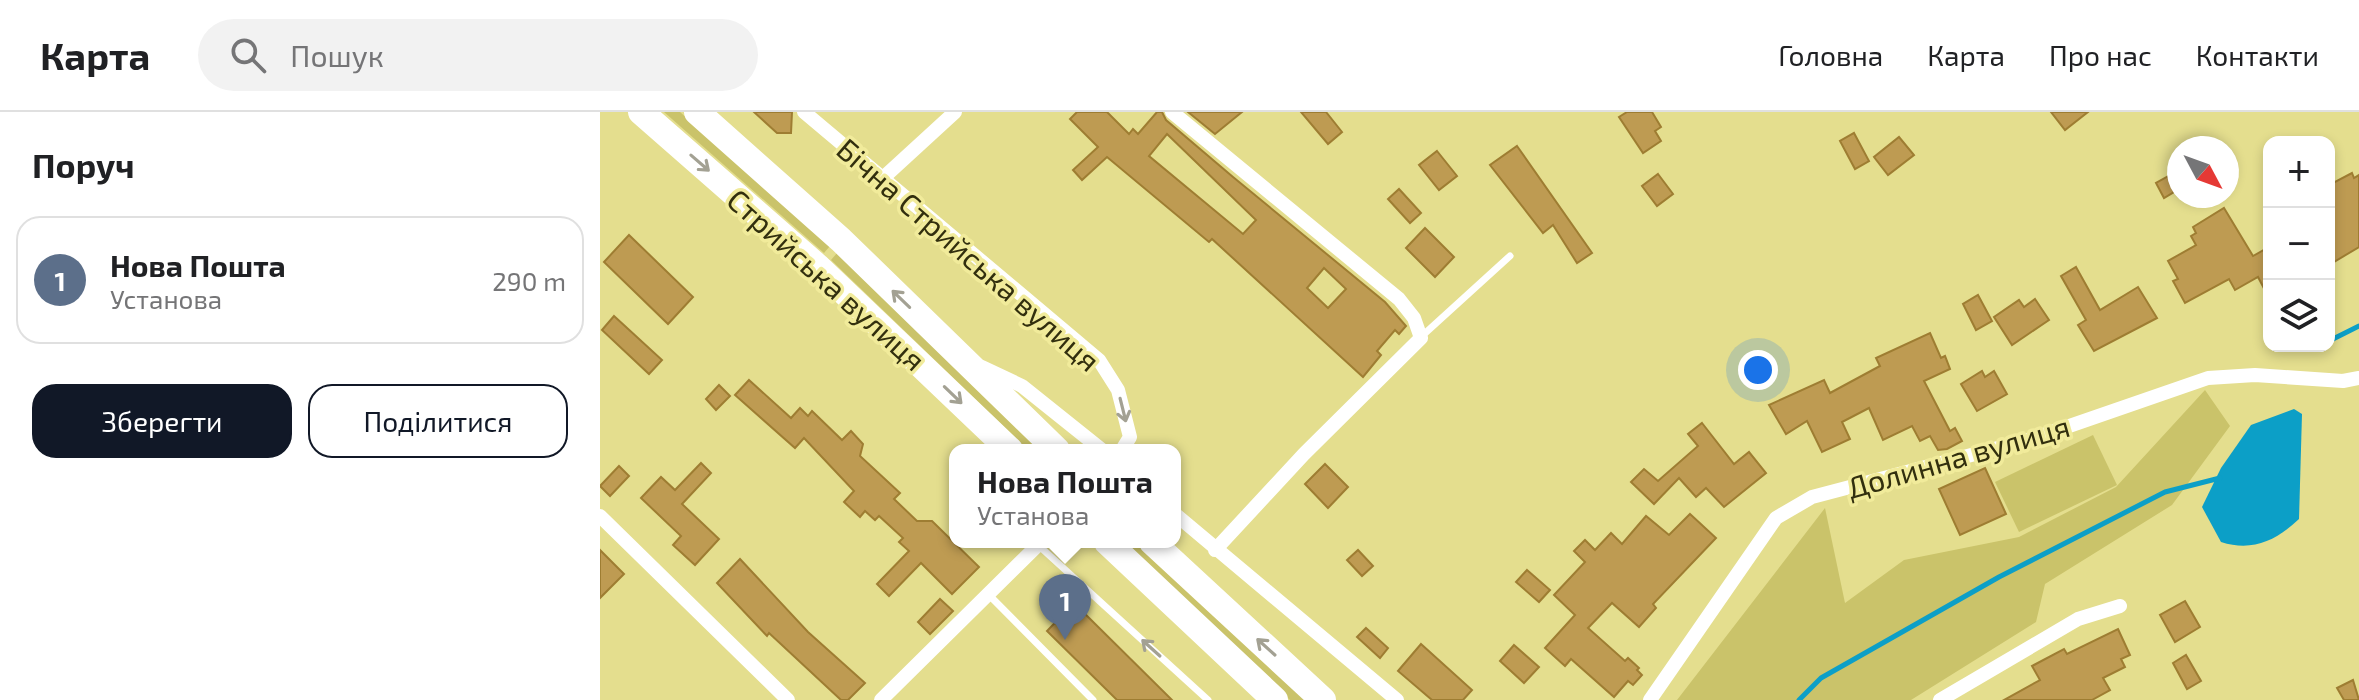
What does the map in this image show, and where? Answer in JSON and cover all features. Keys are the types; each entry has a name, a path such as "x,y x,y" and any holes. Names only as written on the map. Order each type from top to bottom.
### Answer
{"highway":[{"name":"Стрийська вулиця","path":"641,112 827,275 1004,444"},
{"name":"Стрийська вулиця","path":"697,112 841,240 1051,444"},
{"path":"1113,548 1275,700"},
{"path":"1158,548 1323,700"}],"street":[{"name":"Бічна Стрийська вулиця","path":"804,112 1099,360 1118,390 1130,437 1126,444"},
{"path":"883,178 955,112"},
{"path":"1172,112 1399,299 1414,318 1421,338 1304,454 1215,550"},
{"path":"962,357 1022,386 1094,444"},
{"name":"Долинна вулиця","path":"1650,700 1776,518 1812,497 2032,439 2208,378 2255,375 2343,381 2359,378"},
{"path":"600,516 788,700"},
{"path":"1181,519 1397,700"},
{"path":"881,700 1035,548"},
{"path":"1940,700 2078,619 2120,606"}],"lane":[{"path":"1421,338 1510,256"},
{"path":"1043,548 1208,700"},
{"path":"988,594 1093,700"}],"shaded area":[{"path":"664,112 680,112 830,246 824,253"},
{"path":"837,253 1036,444 1022,444 831,260"},
{"path":"2205,390 2230,426 2172,505 2045,584 2036,622 1911,700 1677,700 1825,508 1845,603 1904,560 2019,537 2116,487"},
{"path":"2093,435 2117,485 2019,532 1995,482"},
{"path":"1129,548 1144,548 1306,700 1290,700"}],"water":[{"path":"2294,409 2302,414 2299,519 2272,539 2253,545 2221,542 2202,507 2221,468 2251,425"}],"building":[{"path":"754,112 792,112 791,133 777,133"},
{"path":"1077,112 1107,112 1129,134 1133,129 1138,134 1157,112 1162,112 1166,120 1385,302 1406,326 1399,334 1395,330 1377,351 1381,355 1363,377 1212,239 1209,242 1107,157 1082,180 1073,170 1098,147 1070,119","holes":["1167,134 1256,220 1243,234 1149,156","1324,268 1346,289 1328,308 1307,288"]},
{"path":"1188,112 1242,112 1215,134"},
{"path":"1301,112 1326,112 1342,132 1328,144"},
{"path":"1627,112 1652,112 1661,127 1655,131 1661,141 1643,153 1619,117"},
{"path":"2051,112 2088,112 2065,130"},
{"path":"1854,133 1869,161 1855,169 1840,141"},
{"path":"1899,137 1914,155 1888,175 1874,157"},
{"path":"1517,146 1592,253 1577,263 1553,225 1543,233 1490,165"},
{"path":"1437,151 1457,176 1439,190 1419,165"},
{"path":"2352,173 2354,178 2359,175 2359,247 2335,261 2335,208 2335,182"},
{"path":"1658,174 1673,194 1657,206 1642,186"},
{"path":"2167,177 2167,196 2164,198 2156,183"},
{"path":"1399,189 1421,213 1410,223 1388,199"},
{"path":"2224,208 2253,256 2263,250 2263,287 2258,277 2235,290 2229,279 2185,303 2173,281 2178,279 2168,261 2196,245 2191,236 2196,233 2193,227"},
{"path":"1425,228 1454,257 1435,277 1406,248"},
{"path":"629,235 693,297 668,324 604,262"},
{"path":"2076,267 2100,310 2138,287 2157,318 2094,351 2078,325 2086,320 2061,276"},
{"path":"1978,295 1992,321 1976,330 1963,304"},
{"path":"2035,299 2049,320 2012,345 1994,317 2019,300 2024,307"},
{"path":"614,316 662,360 649,374 602,330"},
{"path":"1930,333 1941,358 1945,356 1950,369 1924,381 1950,431 1955,428 1962,441 1947,449 1938,450 1930,436 1920,441 1912,426 1883,440 1869,408 1842,422 1850,439 1822,452 1807,421 1786,434 1769,405 1824,380 1830,393 1880,366 1876,358"},
{"path":"1982,371 1985,377 1994,371 2007,394 1977,411 1961,384"},
{"path":"749,380 791,418 800,408 808,416 812,411 842,440 851,431 863,444 860,456 900,493 894,499 917,521 932,521 949,538 949,548 960,548 979,567 952,594 921,563 889,596 877,584 909,551 899,542 903,538 879,516 875,520 865,511 860,517 844,502 854,491 804,438 795,448 735,395"},
{"path":"719,385 730,396 716,410 706,399"},
{"path":"1702,423 1734,464 1749,452 1766,473 1724,507 1706,488 1696,497 1679,478 1654,504 1631,482 1644,469 1658,481 1698,446 1688,434"},
{"path":"701,463 711,473 682,504 719,539 695,565 673,545 681,536 641,498 661,477 675,490"},
{"path":"1325,464 1348,487 1328,508 1305,484"},
{"path":"619,466 629,476 610,496 600,486"},
{"path":"1985,468 2006,514 1960,535 1939,489"},
{"path":"1690,514 1716,538 1653,604 1656,608 1639,627 1612,603 1588,628 1625,661 1628,658 1642,675 1633,685 1628,681 1614,697 1571,659 1565,666 1545,648 1575,615 1554,595 1585,562 1574,551 1585,540 1595,550 1611,533 1622,544 1646,516 1669,535"},
{"path":"600,550 624,574 600,598"},
{"path":"1358,550 1373,566 1362,576 1347,560"},
{"path":"740,559 808,632 865,683 848,700 841,700 769,633 767,636 717,583"},
{"path":"1527,570 1550,590 1539,602 1516,582"},
{"path":"940,599 953,611 930,634 918,622"},
{"path":"2185,601 2200,627 2175,642 2160,615"},
{"path":"1074,603 1172,700 1117,700 1047,631"},
{"path":"1366,628 1388,648 1380,658 1357,637"},
{"path":"2118,629 2130,655 2121,659 2125,667 2103,678 2110,690 2092,700 2004,700 2040,680 2032,666 2064,649 2067,654"},
{"path":"1421,644 1472,690 1463,700 1432,700 1398,671"},
{"path":"1514,645 1539,667 1524,683 1500,661"},
{"path":"2186,655 2201,681 2187,689 2173,663"},
{"path":"2353,680 2359,700 2344,700 2337,688"}],"waterway":[{"path":"2335,338 2359,326"},
{"path":"1799,700 1821,678 1999,577 2165,492 2220,478"}],"place":[{"name":"Нова Пошта","path":"1065,640"}]}
